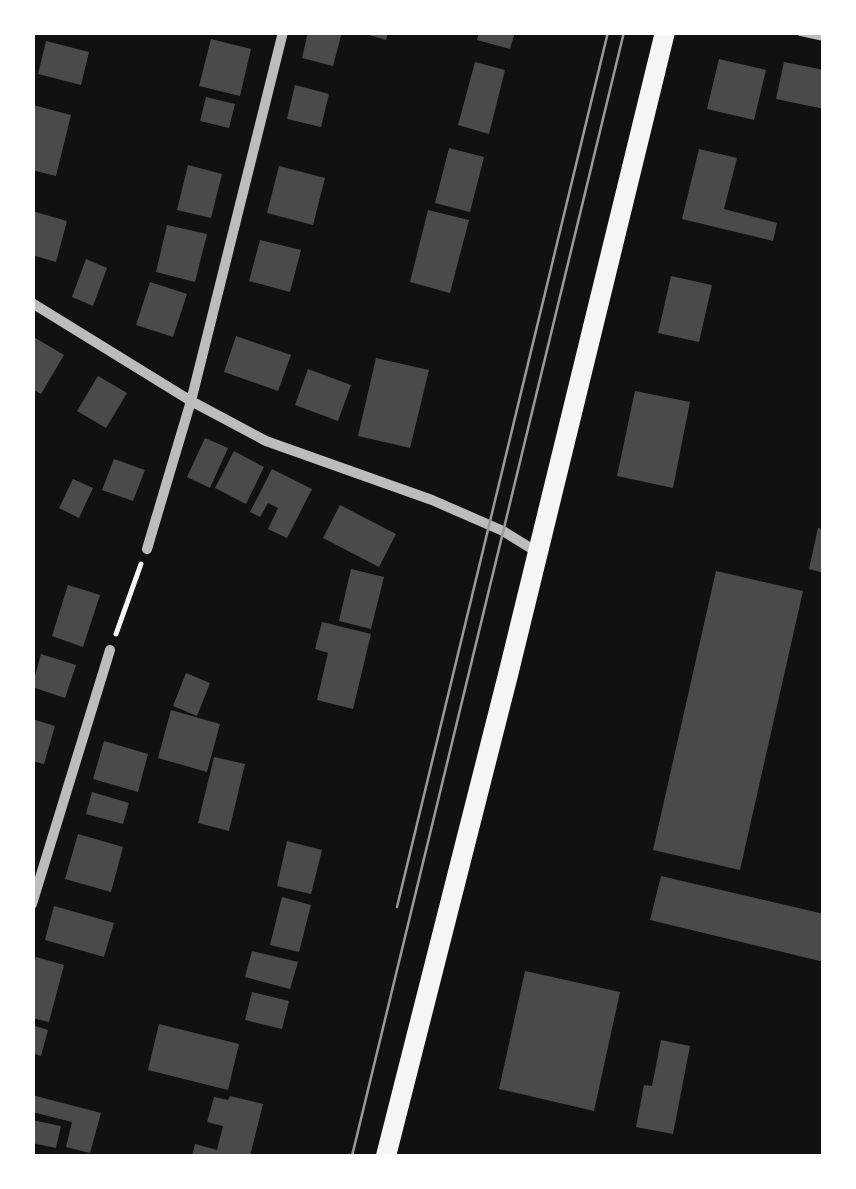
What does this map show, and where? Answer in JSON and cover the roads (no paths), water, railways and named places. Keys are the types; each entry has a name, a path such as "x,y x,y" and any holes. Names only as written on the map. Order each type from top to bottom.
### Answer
{"main road":[{"path":"386,1156 666,32"}],"street":[{"path":"147,549 191,401 283,32"},
{"path":"33,305 191,401 266,440 432,500 504,530 538,552"},
{"path":"32,904 110,650"}],"lane":[{"path":"801,32 824,38"}],"tram line":[{"path":"397,907 608,32"},
{"path":"352,1156 624,32"}]}
